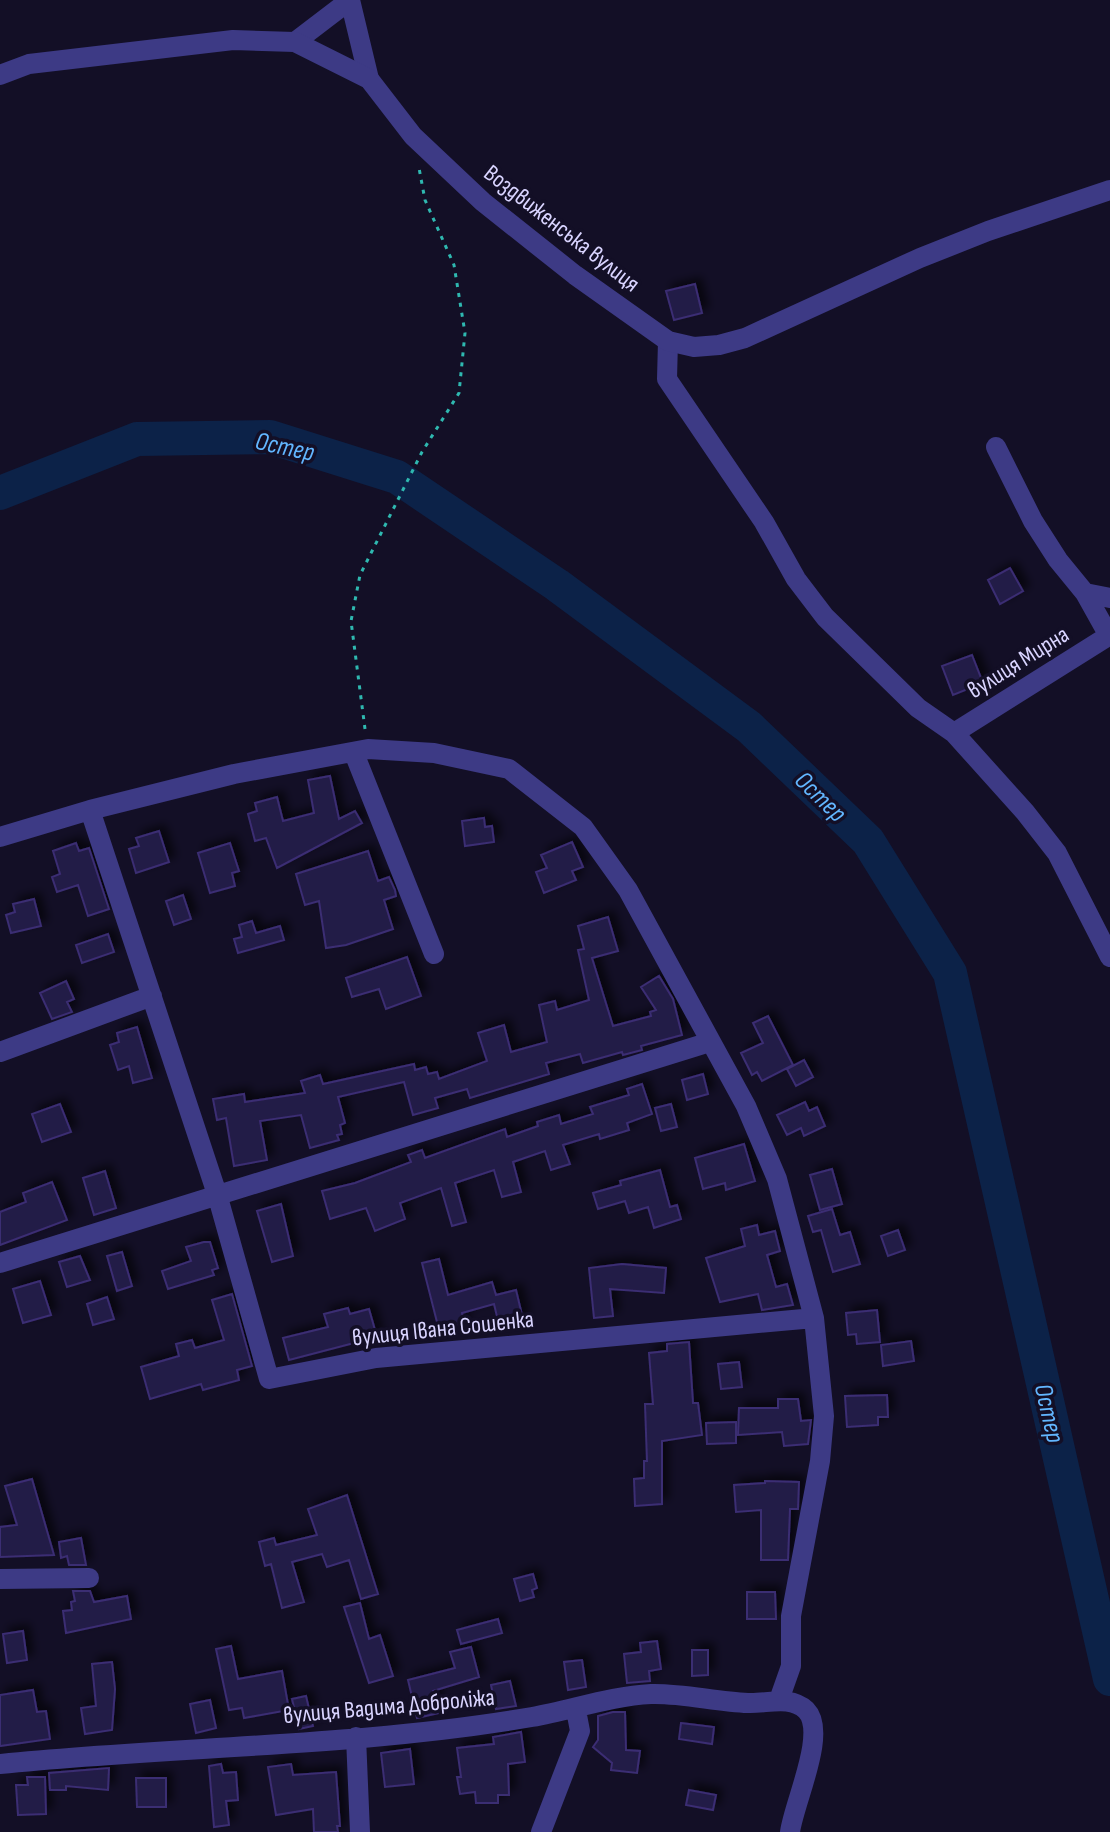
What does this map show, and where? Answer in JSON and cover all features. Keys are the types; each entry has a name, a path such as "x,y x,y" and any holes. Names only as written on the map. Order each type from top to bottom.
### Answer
{"street":[{"path":"295,42 350,0 369,79"},
{"name":"Воздвиженська вулиця","path":"0,75 29,64 233,40 295,42 369,79 413,136 483,202 575,275 668,341 694,347 745,338 920,258 988,231 1110,190"},
{"path":"668,341 667,379 764,522 796,579 825,617 918,708 954,733 1025,812 1057,853 1110,957"},
{"path":"996,447 1033,521 1058,560 1085,593 1110,636"},
{"path":"1085,593 1110,598"},
{"name":"вулиця Мирна","path":"954,733 1110,636"},
{"path":"361,751 434,954"},
{"path":"0,837 90,810 234,774 361,751 434,753 509,769 583,827 628,890 746,1106 777,1179 814,1318 824,1416 820,1461 791,1616 791,1666 779,1700 805,1708 814,1722 812,1754 790,1832"},
{"name":"вулиця Івана Сошенка","path":"90,810 217,1194 269,1379 376,1358 814,1318"},
{"path":"0,1052 152,996"},
{"path":"0,1263 710,1042"},
{"path":"0,1579 89,1578"},
{"name":"вулиця Вадима Доброліжа","path":"0,1764 466,1728 576,1710 624,1697 655,1694 751,1704 779,1700"},
{"path":"541,1832 580,1731 576,1710"},
{"path":"356,1737 360,1832"}],"path":[{"path":"361,751 351,621 360,575 422,452 459,393 465,333 454,265 425,200 413,136"}],"building":[{"path":"695,284 702,313 674,320 666,291"},
{"path":"1010,568 1023,591 1000,604 988,580"},
{"path":"972,655 983,683 953,695 942,666"},
{"path":"330,776 339,819 355,811 362,823 277,868 266,838 255,841 248,814 257,811 255,803 277,797 283,821 314,813 308,780"},
{"path":"484,818 485,827 492,826 494,842 465,846 462,821"},
{"path":"159,831 169,862 136,873 129,849 139,846 136,838"},
{"path":"572,842 583,867 572,871 576,880 544,893 536,872 547,868 541,855"},
{"path":"76,843 79,851 89,848 109,909 88,916 78,885 57,892 52,877 60,874 53,851"},
{"path":"230,843 239,871 232,873 235,886 210,893 198,853"},
{"path":"368,851 378,881 389,877 395,890 396,896 384,900 393,929 346,945 326,948 319,901 305,905 296,874"},
{"path":"183,895 191,919 174,925 166,901"},
{"path":"34,899 41,926 11,933 6,915 15,912 13,904"},
{"path":"608,917 618,951 592,958 613,1026 651,1016 650,1012 656,1010 641,987 659,976 673,999 682,1035 641,1046 642,1050 623,1055 622,1052 583,1063 580,1054 546,1063 549,1074 470,1098 467,1089 435,1098 438,1108 413,1115 404,1082 338,1097 345,1123 340,1125 342,1134 337,1135 339,1140 310,1148 301,1115 260,1121 267,1160 234,1166 226,1118 217,1120 213,1099 244,1094 245,1102 305,1093 301,1081 320,1075 323,1084 414,1064 415,1070 426,1067 428,1074 437,1072 439,1079 487,1061 478,1033 504,1025 511,1052 547,1042 539,1005 555,1001 557,1010 589,1000 578,950 584,949 578,926"},
{"path":"252,921 256,933 280,926 284,940 238,953 234,939 242,937 239,925"},
{"path":"108,934 114,952 82,963 76,945"},
{"path":"407,957 421,996 386,1009 379,989 352,997 346,978"},
{"path":"66,981 74,999 67,1002 72,1012 52,1019 40,993"},
{"path":"768,1016 793,1065 762,1081 757,1072 752,1075 741,1053 763,1043 753,1023"},
{"path":"137,1027 152,1078 133,1083 129,1066 118,1070 110,1045 119,1042 117,1033"},
{"path":"804,1060 813,1077 796,1086 787,1069"},
{"path":"703,1074 708,1094 687,1100 682,1080"},
{"path":"642,1084 652,1114 627,1123 629,1130 600,1139 599,1134 563,1145 570,1164 551,1170 545,1151 513,1162 521,1192 502,1197 494,1170 455,1183 466,1222 452,1226 441,1188 400,1203 405,1219 375,1231 366,1208 330,1219 322,1191 355,1183 411,1162 408,1155 422,1150 425,1158 505,1129 507,1137 559,1115 561,1124 593,1114 590,1107 629,1095 627,1089"},
{"path":"805,1102 809,1111 817,1107 825,1126 804,1136 801,1128 787,1135 777,1115"},
{"path":"60,1104 71,1132 42,1142 32,1114"},
{"path":"671,1104 677,1127 661,1131 655,1108"},
{"path":"744,1144 755,1181 726,1190 725,1183 703,1189 695,1158"},
{"path":"832,1169 842,1204 820,1210 810,1175"},
{"path":"660,1170 670,1207 677,1205 681,1219 654,1228 648,1207 629,1213 625,1201 598,1209 593,1193 621,1185 620,1181"},
{"path":"105,1171 116,1208 94,1215 83,1178"},
{"path":"52,1182 67,1220 0,1245 0,1212 26,1202 23,1193"},
{"path":"281,1204 293,1256 272,1262 257,1211"},
{"path":"832,1209 840,1235 850,1232 860,1264 833,1272 821,1230 813,1232 808,1216"},
{"path":"757,1225 759,1235 775,1231 780,1251 767,1255 776,1287 787,1284 793,1305 762,1310 758,1294 720,1302 706,1258 745,1246 741,1229"},
{"path":"898,1230 905,1250 888,1256 881,1236"},
{"path":"210,1242 218,1268 212,1270 214,1275 168,1289 162,1271 191,1261 186,1247"},
{"path":"122,1252 132,1286 117,1291 107,1256"},
{"path":"80,1256 90,1280 67,1287 59,1262"},
{"path":"439,1259 448,1295 492,1282 496,1295 516,1290 523,1319 499,1325 494,1304 462,1313 464,1323 439,1330 422,1263"},
{"path":"622,1264 666,1268 664,1293 610,1289 613,1316 594,1318 589,1268"},
{"path":"40,1281 51,1315 23,1323 13,1289"},
{"path":"232,1294 252,1366 237,1370 239,1380 203,1390 201,1384 150,1399 141,1367 179,1356 176,1344 192,1340 195,1348 224,1340 212,1300"},
{"path":"107,1297 114,1319 93,1325 87,1304"},
{"path":"348,1308 350,1314 369,1309 377,1337 289,1360 283,1338 328,1327 324,1314"},
{"path":"877,1310 880,1342 857,1344 856,1334 848,1335 846,1313"},
{"path":"911,1341 914,1361 883,1366 881,1345"},
{"path":"689,1342 693,1403 698,1403 702,1435 662,1441 662,1504 635,1506 634,1479 644,1478 644,1461 647,1461 645,1404 653,1404 649,1353 667,1351 667,1344"},
{"path":"739,1362 742,1387 721,1389 718,1364"},
{"path":"887,1395 888,1417 878,1417 878,1425 847,1427 845,1396"},
{"path":"778,1399 798,1399 801,1421 811,1420 808,1444 784,1446 782,1432 738,1435 739,1408 778,1408"},
{"path":"736,1422 736,1443 707,1444 706,1423"},
{"path":"32,1479 54,1555 0,1557 0,1527 17,1525 5,1486"},
{"path":"765,1481 799,1482 798,1509 790,1509 788,1560 761,1560 761,1510 736,1512 734,1485"},
{"path":"347,1495 378,1594 361,1599 349,1560 327,1567 322,1554 292,1562 304,1602 282,1608 271,1564 265,1566 259,1542 274,1538 276,1545 317,1535 308,1509"},
{"path":"81,1538 86,1565 69,1565 67,1556 61,1558 59,1542"},
{"path":"533,1574 537,1588 532,1590 534,1597 520,1601 514,1579"},
{"path":"73,1591 90,1591 94,1602 127,1596 131,1619 66,1633 63,1611 72,1610 71,1602 75,1601"},
{"path":"747,1592 775,1592 776,1619 747,1619"},
{"path":"360,1603 369,1639 380,1635 393,1676 369,1683 344,1607"},
{"path":"498,1619 502,1633 461,1644 457,1630"},
{"path":"23,1631 27,1660 7,1663 3,1634"},
{"path":"657,1641 661,1669 649,1671 650,1681 627,1683 624,1654 641,1652 640,1643"},
{"path":"231,1646 238,1679 282,1671 289,1710 244,1718 242,1708 229,1710 216,1649"},
{"path":"471,1647 479,1677 433,1691 439,1713 417,1718 408,1680 455,1668 450,1652"},
{"path":"692,1650 708,1650 708,1675 692,1676"},
{"path":"582,1660 586,1687 568,1690 564,1662"},
{"path":"112,1662 115,1689 112,1730 85,1734 81,1708 96,1706 92,1664"},
{"path":"510,1681 516,1706 496,1709 491,1685"},
{"path":"33,1690 37,1712 46,1711 50,1739 0,1746 0,1695"},
{"path":"306,1696 313,1726 299,1729 292,1699"},
{"path":"210,1700 216,1728 196,1733 190,1704"},
{"path":"625,1712 626,1750 640,1751 637,1773 611,1770 612,1763 593,1747 598,1740 598,1716"},
{"path":"681,1723 714,1727 712,1744 679,1739"},
{"path":"521,1732 525,1762 508,1764 509,1795 498,1795 498,1803 476,1803 475,1792 460,1794 457,1748 494,1744 493,1737"},
{"path":"410,1749 414,1784 385,1787 381,1753"},
{"path":"221,1764 223,1773 236,1772 238,1800 226,1801 229,1825 214,1827 209,1766"},
{"path":"291,1764 293,1775 336,1772 338,1832 314,1832 313,1809 276,1815 268,1767"},
{"path":"109,1768 108,1790 66,1786 66,1790 50,1790 49,1773"},
{"path":"27,1777 45,1777 46,1814 18,1815 16,1785 28,1785"},
{"path":"136,1778 166,1778 166,1807 137,1807"},
{"path":"689,1790 716,1795 713,1810 686,1805"}],"waterway":[{"name":"Остер","path":"0,493 137,439 270,437 397,477 557,585 749,727 868,841 950,973 1110,1679"}]}
